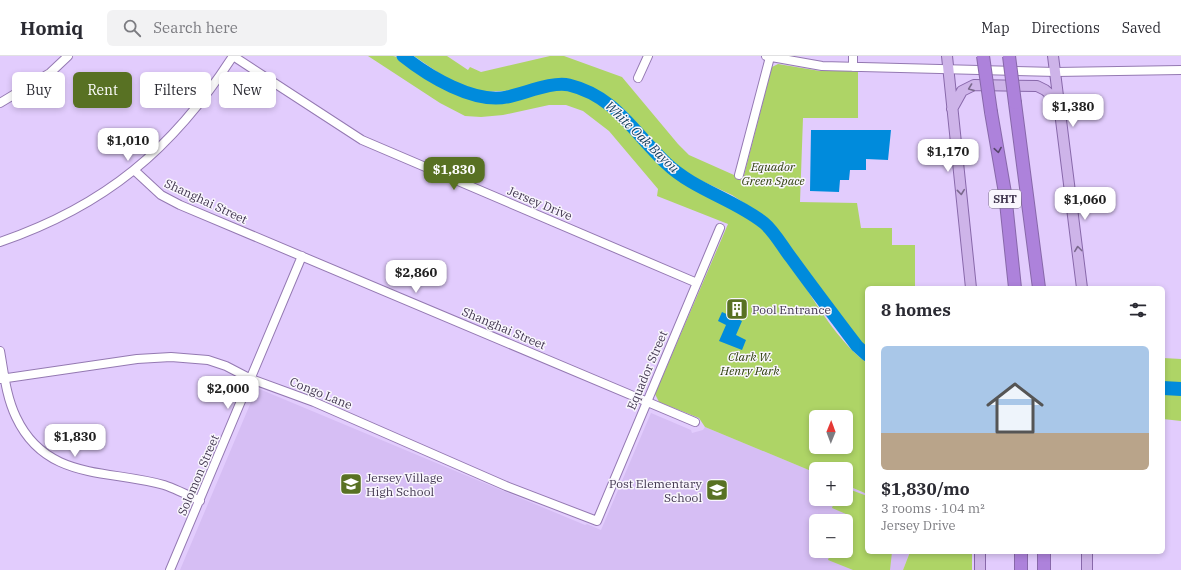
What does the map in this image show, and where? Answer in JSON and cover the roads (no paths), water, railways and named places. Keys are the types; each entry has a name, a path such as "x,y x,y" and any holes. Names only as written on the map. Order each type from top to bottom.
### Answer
{"highway":[{"name":"SHT","path":"983,56 1005,193 1015,286"},
{"name":"SHT","path":"1009,56 1040,286"},
{"path":"1021,554 1021,570"},
{"path":"1044,554 1044,570"}],"main road":[{"path":"947,56 947,68 971,286"},
{"path":"1053,56 1082,286"},
{"path":"952,108 962,91 974,85 1037,86 1045,90 1059,102"},
{"path":"980,554 980,570"},
{"path":"1087,554 1087,570"}],"street":[{"path":"0,104 12,98 50,73 68,56"},
{"path":"0,242 27,233 71,212 101,195 134,170 154,154 178,130 216,83 233,56"},
{"name":"Jersey Drive","path":"233,56 362,140 697,283"},
{"path":"638,78 648,56"},
{"path":"852,67 853,56"},
{"path":"739,175 768,57 822,66 852,67 947,68 1056,72 1181,70"},
{"name":"Shanghai Street","path":"134,170 161,196 695,422"},
{"name":"Equador Street","path":"597,521 720,228"},
{"name":"Solomon Street","path":"170,570 302,256"},
{"path":"0,351 2,378 9,399 24,431 38,448 53,458 83,471 163,485 200,501"},
{"name":"Congo Lane","path":"2,378 137,359 172,357 208,360 226,366 251,379 314,402 504,485 597,521"}],"water":[{"path":"811,130 891,130 888,160 866,159 866,170 850,170 849,180 840,180 839,192 810,191"},
{"path":"722,312 742,321 736,335 746,340 742,350 719,341 726,325 718,321"},
{"path":"1165,381 1181,382 1181,396 1165,395"}],"waterway":[{"name":"White Oak Bayou","path":"403,56 438,80 452,87 480,96 494,98 507,97 546,86 562,84 585,90 599,98 623,117 666,163 677,172 701,188 740,207 764,223 775,235 857,346 865,353"}],"place":[{"name":"Pool Entrance","path":"737,309"},
{"name":"Jersey Village High School","path":"351,484"},
{"name":"Post Elementary School","path":"717,490"}],"park label":[{"name":"Equador Green Space","path":"773,173"},
{"name":"Clark W. Henry Park","path":"750,363"}]}
